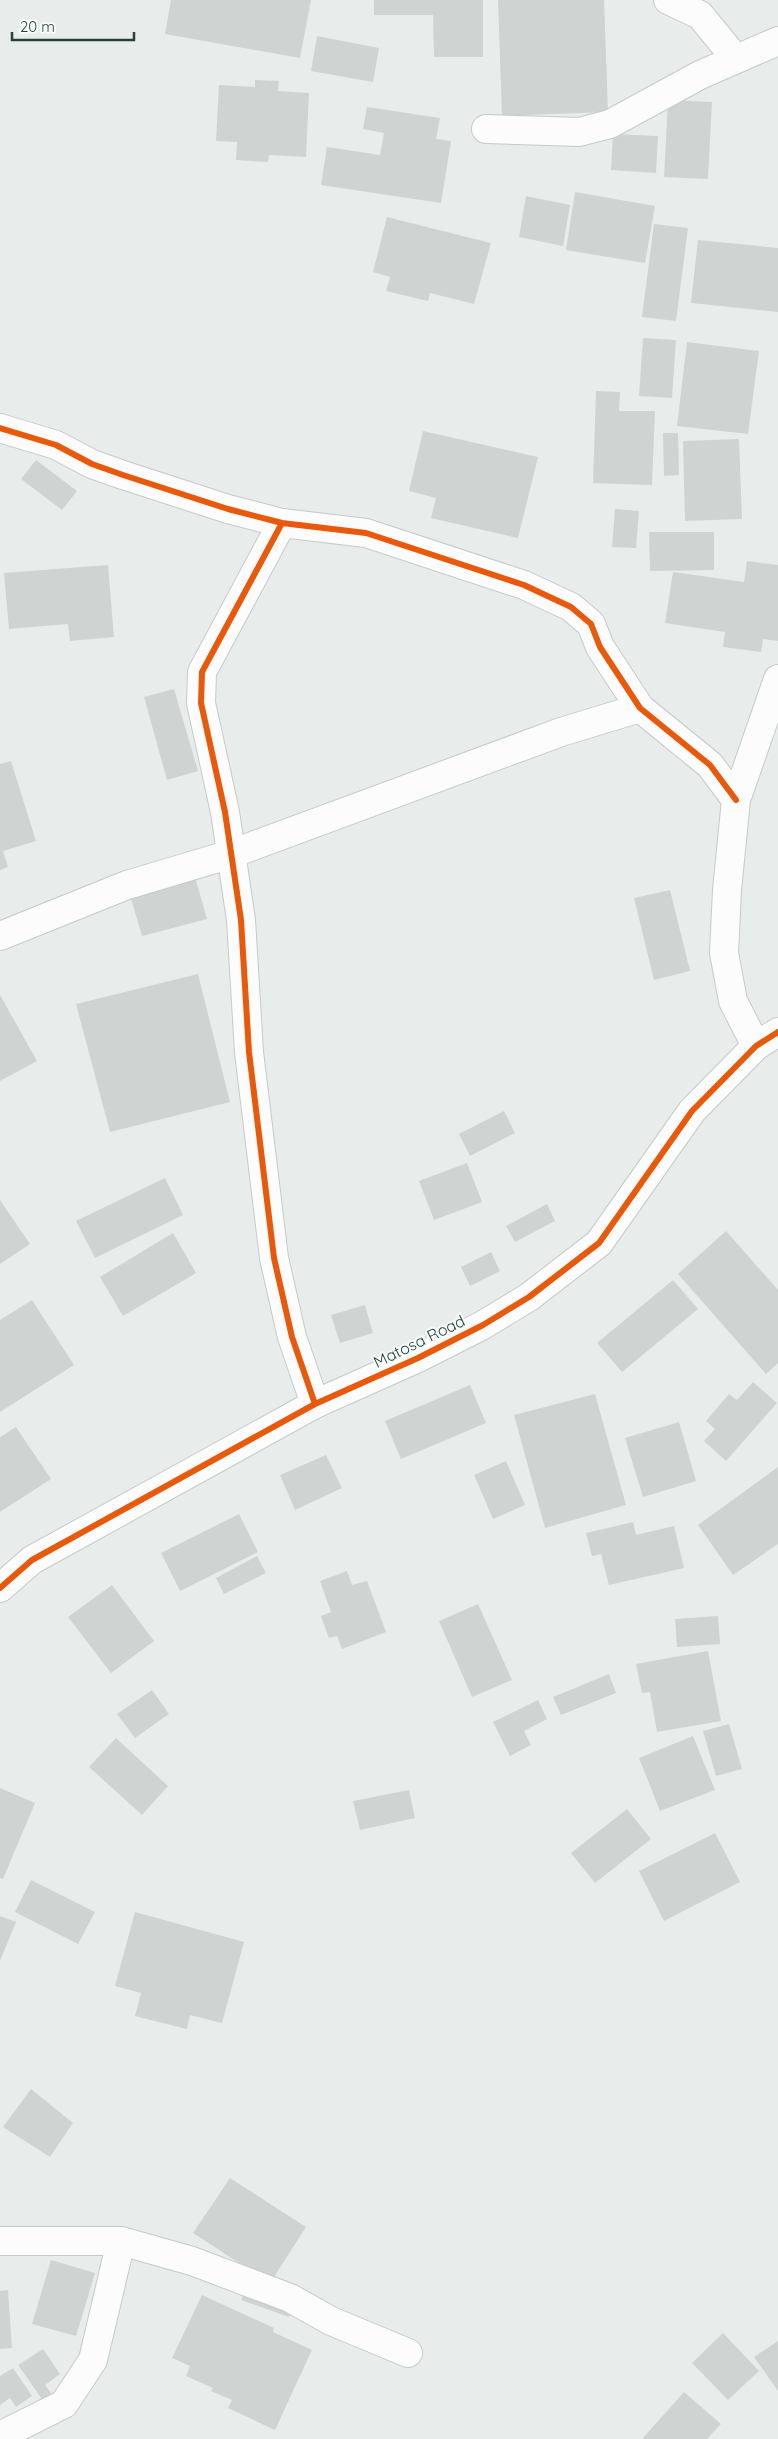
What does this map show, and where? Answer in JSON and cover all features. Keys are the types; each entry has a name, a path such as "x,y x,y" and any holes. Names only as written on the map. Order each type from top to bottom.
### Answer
{"street":[{"path":"668,0 700,15 736,59"},
{"path":"486,129 579,132 610,124 700,75 778,41"},
{"path":"0,428 56,445 92,464 146,483 282,523 366,533 524,585 571,607 591,624 600,647 640,708 710,765 736,800"},
{"path":"282,523 202,672 201,703 225,812 240,920 249,1052 274,1258 292,1337 315,1404"},
{"path":"767,1039 734,1001 724,953 727,890 736,800 778,679"},
{"path":"0,936 127,886 231,854 561,732 640,708"},
{"name":"Matosa Road","path":"0,1588 32,1560 315,1404 418,1358 483,1325 529,1297 598,1243 692,1111 767,1039"},
{"path":"0,2241 121,2241 192,2261 290,2298 331,2321 408,2353"},
{"path":"0,2436 64,2404 93,2360 121,2241"}],"building":[{"path":"171,0 311,0 300,58 165,34"},
{"path":"374,0 483,0 483,57 434,57 433,15 374,15"},
{"path":"498,0 604,0 608,112 502,116"},
{"path":"317,36 379,48 373,82 311,71"},
{"path":"255,80 279,81 278,91 309,93 306,157 269,155 268,162 236,160 237,142 216,141 219,85 255,87"},
{"path":"668,100 712,102 708,179 664,177"},
{"path":"367,107 440,118 436,139 451,141 441,203 321,185 327,147 380,155 384,133 363,129"},
{"path":"613,134 658,136 656,173 611,170"},
{"path":"575,192 655,206 645,263 566,250"},
{"path":"526,196 570,205 563,246 519,237"},
{"path":"387,217 491,243 474,304 430,293 428,301 386,291 390,277 373,272"},
{"path":"654,224 688,228 676,321 642,317"},
{"path":"698,240 778,248 778,312 691,303"},
{"path":"643,338 676,340 672,398 639,396"},
{"path":"687,342 759,351 748,434 677,426"},
{"path":"596,391 620,392 619,411 655,411 652,485 593,483"},
{"path":"423,431 538,457 518,538 431,518 436,498 409,491"},
{"path":"663,433 678,433 679,475 664,476"},
{"path":"739,439 742,519 685,521 683,441"},
{"path":"36,460 77,491 62,510 21,479"},
{"path":"615,509 639,511 636,548 612,547"},
{"path":"649,532 714,532 714,570 650,571"},
{"path":"747,561 778,565 778,641 763,639 761,652 723,647 725,632 665,623 673,572 744,582"},
{"path":"108,565 114,637 70,641 68,624 9,629 4,573"},
{"path":"174,689 198,771 167,780 144,697"},
{"path":"11,761 36,841 3,851 8,867 0,870 0,764"},
{"path":"195,877 207,919 142,936 130,895"},
{"path":"670,890 690,971 654,980 634,898"},
{"path":"198,974 230,1102 110,1132 76,1004"},
{"path":"0,995 37,1061 0,1081"},
{"path":"504,1111 515,1133 470,1156 459,1134"},
{"path":"467,1163 482,1202 434,1220 419,1181"},
{"path":"165,1178 183,1215 95,1258 76,1221"},
{"path":"0,1200 30,1244 0,1264"},
{"path":"547,1204 555,1221 515,1242 506,1226"},
{"path":"726,1231 778,1290 778,1363 766,1374 678,1274"},
{"path":"173,1233 196,1273 123,1316 100,1277"},
{"path":"491,1252 500,1271 470,1286 461,1267"},
{"path":"673,1280 698,1309 622,1372 597,1343"},
{"path":"32,1300 74,1365 0,1412 0,1320"},
{"path":"365,1305 373,1333 340,1343 331,1315"},
{"path":"753,1382 777,1403 726,1461 704,1441 715,1429 706,1421 729,1394 737,1400"},
{"path":"470,1385 486,1423 401,1459 385,1421"},
{"path":"595,1394 626,1505 545,1528 514,1415"},
{"path":"679,1422 696,1481 643,1497 625,1438"},
{"path":"16,1427 51,1479 0,1512 0,1437"},
{"path":"326,1455 342,1488 295,1510 280,1475"},
{"path":"506,1461 525,1505 493,1519 474,1475"},
{"path":"778,1467 778,1544 733,1575 698,1525"},
{"path":"239,1514 258,1552 180,1591 161,1553"},
{"path":"633,1522 636,1535 674,1526 684,1568 609,1585 601,1554 592,1556 586,1533"},
{"path":"257,1556 266,1573 224,1594 216,1578"},
{"path":"347,1571 352,1585 367,1581 386,1632 342,1649 337,1636 329,1638 321,1616 331,1612 320,1581"},
{"path":"112,1585 154,1641 111,1673 68,1617"},
{"path":"478,1604 512,1680 472,1697 439,1621"},
{"path":"718,1616 720,1644 677,1647 675,1619"},
{"path":"708,1651 721,1721 657,1732 650,1692 642,1693 636,1664"},
{"path":"609,1674 616,1693 561,1715 553,1697"},
{"path":"152,1690 169,1714 135,1738 117,1714"},
{"path":"538,1700 547,1719 524,1731 531,1745 510,1756 493,1722"},
{"path":"729,1724 742,1769 716,1776 703,1731"},
{"path":"693,1736 715,1790 660,1811 639,1758"},
{"path":"116,1738 168,1786 142,1815 89,1767"},
{"path":"0,1788 35,1803 3,1879 0,1878"},
{"path":"409,1790 415,1818 360,1830 353,1801"},
{"path":"627,1809 651,1839 595,1883 571,1853"},
{"path":"715,1833 740,1882 664,1921 639,1871"},
{"path":"31,1880 95,1912 78,1944 15,1912"},
{"path":"135,1912 244,1942 222,2023 190,2015 187,2029 135,2016 141,1993 115,1986"},
{"path":"0,1916 16,1922 0,1961"},
{"path":"31,2089 73,2123 50,2157 3,2127"},
{"path":"230,2178 306,2227 270,2283 193,2233"},
{"path":"51,2260 95,2273 76,2336 32,2324"},
{"path":"246,2286 295,2304 289,2317 241,2300"},
{"path":"8,2290 12,2348 0,2349 0,2291"},
{"path":"202,2295 274,2328 273,2332 312,2350 275,2430 228,2408 232,2400 211,2391 213,2388 186,2376 190,2366 172,2358"},
{"path":"723,2333 759,2371 728,2400 692,2363"},
{"path":"778,2341 778,2391 754,2357"},
{"path":"43,2349 60,2374 45,2385 51,2393 42,2399 18,2365"},
{"path":"13,2368 32,2396 16,2407 10,2398 0,2405 0,2376"},
{"path":"684,2392 721,2424 707,2439 642,2439"}],"cycle path":[{"path":"0,428 56,445 92,464 228,509 282,523 366,533 524,585 571,607 591,624 600,647 640,708 710,765 736,800"},
{"path":"282,523 202,672 201,703 225,812 241,920 249,1052 274,1258 292,1337 315,1404"},
{"path":"0,1588 32,1560 315,1404 418,1358 483,1325 529,1297 599,1243 692,1111 756,1046 778,1032"}]}
